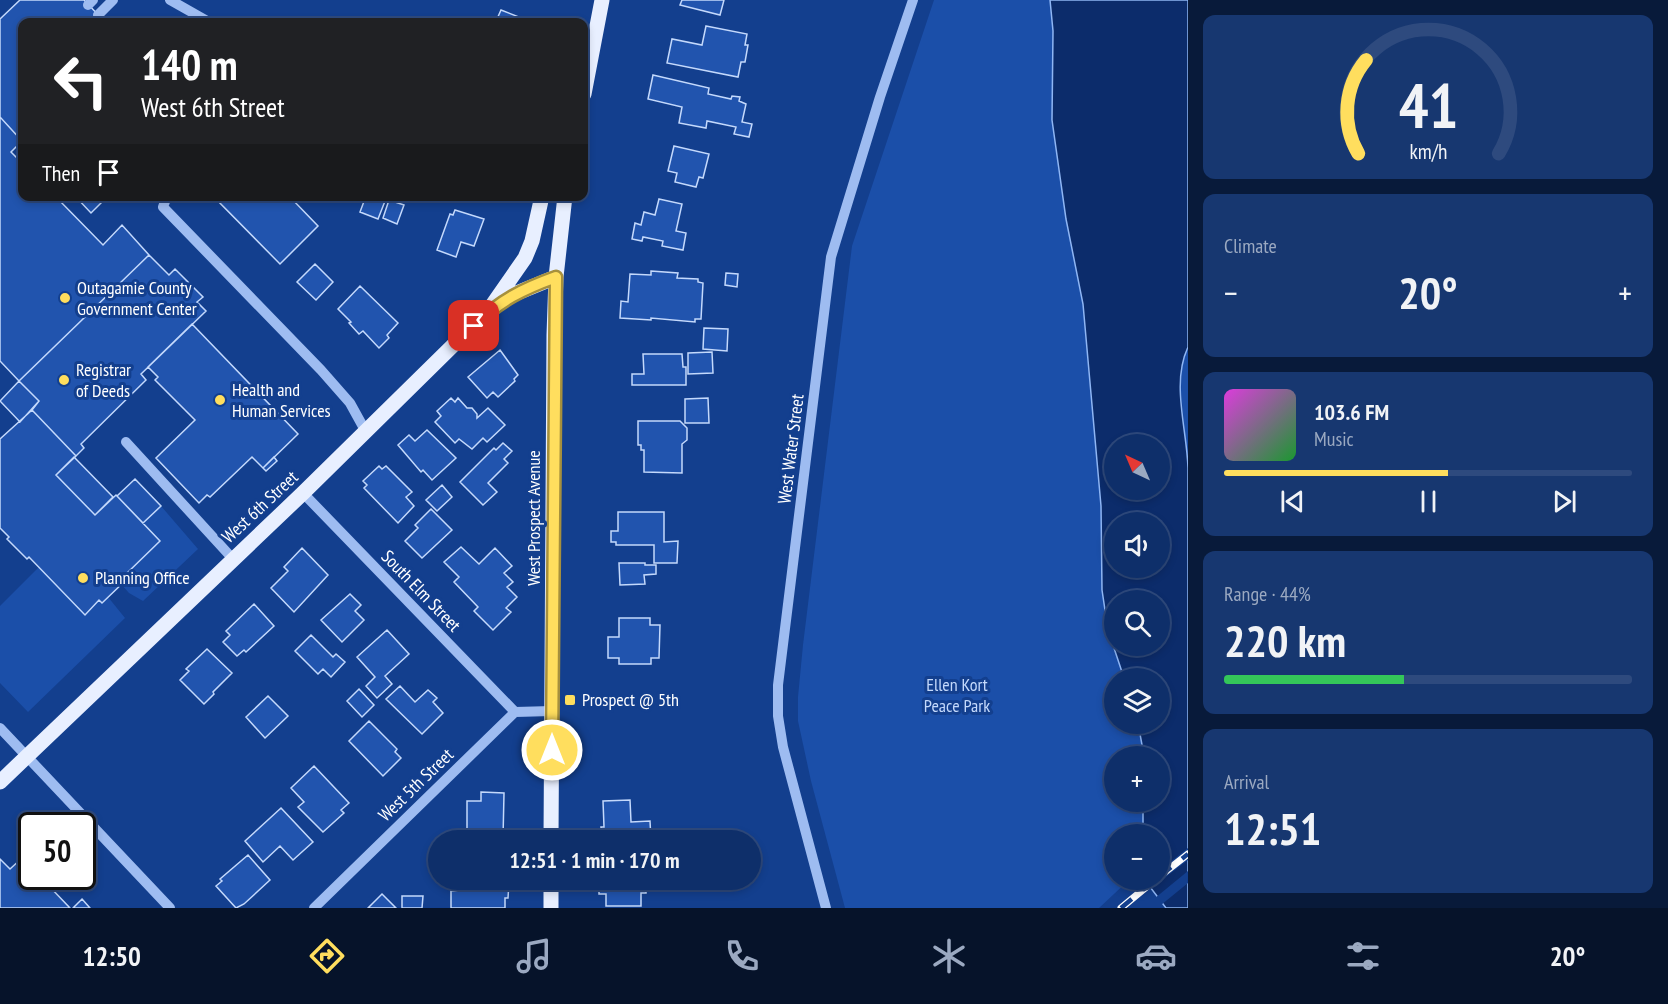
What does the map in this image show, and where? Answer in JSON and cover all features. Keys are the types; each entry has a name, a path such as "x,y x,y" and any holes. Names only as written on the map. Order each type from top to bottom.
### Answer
{"main road":[{"path":"588,73 602,0"},
{"path":"487,312 525,258 538,222 541,201"},
{"name":"West Prospect Avenue","path":"552,830 556,277 564,201"},
{"name":"West 6th Street","path":"0,783 303,493 487,312 512,295 556,277"},
{"path":"551,890 551,908"}],"street":[{"path":"98,15 113,0"},
{"path":"170,0 202,18"},
{"name":"West Water Street","path":"826,908 783,747 778,716 778,685 831,256 880,97 913,0"},
{"path":"166,202 350,403 366,432"},
{"path":"126,442 233,559"},
{"name":"South Elm Street","path":"303,493 515,712"},
{"path":"515,712 552,711"},
{"name":"West 5th Street","path":"314,908 515,712"},
{"path":"0,728 170,908"}],"green space":[{"name":"Ellen Kort Peace Park","path":"934,0 1050,0 1053,75 1066,219 1083,304 1101,506 1104,656 1117,656 1121,668 1104,668 1104,734 1140,734 1142,746 1104,746 1104,812 1143,812 1143,824 1104,824 1104,890 1118,890 1099,908 845,908 811,781 798,721 798,697 852,246"},
{"path":"1188,347 1188,465 1181,392 1182,360"},
{"path":"161,506 198,549 143,601 129,593 121,584 127,579 124,576 139,562 143,523"},
{"path":"39,567 85,614 99,600 108,597 125,618 28,712 0,683 0,606"}],"shaded area":[{"path":"1050,0 1188,0 1188,347 1183,361 1180,391 1188,468 1188,908 1166,908 1152,890 1170,890 1170,824 1143,824 1143,812 1170,812 1170,746 1142,746 1140,734 1170,734 1170,668 1121,668 1117,656 1170,656 1170,590 1104,590 1104,603 1101,506 1083,304 1066,219 1052,120 1053,31"}],"pier":[{"path":"1188,848 1188,860 1170,874 1170,862"},
{"path":"1188,871 1188,883 1161,905 1155,898 1165,890 1170,890 1170,886"}],"building":[{"path":"20,0 84,0 101,18 18,18 18,137 0,117 0,19"},
{"path":"682,0 724,0 720,15 680,5"},
{"path":"501,10 521,18 497,18"},
{"path":"706,26 747,34 745,62 741,62 738,77 667,63 672,39 702,45"},
{"path":"653,75 709,88 708,94 731,99 732,96 740,97 739,101 746,104 742,122 752,124 749,137 734,134 736,127 707,121 706,128 679,123 682,107 648,99"},
{"path":"0,117 18,137 18,145 11,152 18,159 18,201 60,201 103,245 122,225 149,255 19,381 0,361"},
{"path":"674,146 709,154 703,178 699,177 696,187 675,182 677,173 668,171"},
{"path":"659,199 682,204 676,231 686,233 683,250 662,246 663,241 643,237 642,241 632,239 635,223 641,225 644,212 655,215"},
{"path":"80,201 103,201 91,213"},
{"path":"218,201 294,201 318,226 280,264"},
{"path":"364,201 385,201 378,219 360,212"},
{"path":"389,201 404,205 397,224 383,218"},
{"path":"455,210 484,219 474,246 461,242 456,257 437,250 450,214 453,215"},
{"path":"149,255 169,275 175,269 203,297 197,302 206,311 141,374 146,380 81,444 84,448 76,456 32,410 39,401 19,381"},
{"path":"315,264 333,282 316,300 297,282"},
{"path":"651,271 678,273 677,278 698,279 698,282 703,283 701,319 695,319 695,322 620,318 621,301 628,302 630,274 651,275"},
{"path":"726,273 738,274 737,287 725,285"},
{"path":"360,286 398,323 387,335 389,338 379,348 363,331 359,334 338,309"},
{"name":"Health and Human Services","path":"192,324 298,434 263,468 252,457 210,497 207,495 199,503 156,458 195,420 155,380 158,377 148,367"},
{"path":"704,328 728,329 727,351 703,349"},
{"path":"500,350 518,375 515,381 498,397 493,392 487,398 468,377"},
{"path":"712,352 713,373 688,374 688,353"},
{"path":"643,354 682,354 683,367 686,367 686,385 632,385 632,374 644,374"},
{"path":"19,381 39,401 20,422 0,401"},
{"path":"451,398 455,402 458,398 467,408 472,408 477,418 488,408 505,425 487,442 483,438 472,449 459,439 455,443 435,422 441,416 437,411"},
{"path":"708,398 709,423 685,423 685,399"},
{"path":"32,410 76,456 56,475 95,515 116,495 160,541 124,576 127,579 102,603 99,600 85,615 29,557 27,559 7,539 9,537 0,528 0,439"},
{"path":"638,421 680,421 687,428 687,440 682,444 682,473 644,472 644,450 641,450 641,445 638,445"},
{"path":"427,430 456,458 432,480 423,470 421,472 398,445 409,435 415,441"},
{"path":"503,443 512,451 504,459 508,463 488,483 497,492 483,505 460,482 494,448 496,450"},
{"path":"74,457 113,497 95,515 56,475"},
{"path":"274,457 277,461 266,471 263,468"},
{"path":"379,466 382,469 386,466 412,492 406,497 414,506 398,523 364,488 367,485 363,481"},
{"path":"135,479 161,506 143,523 117,496"},
{"path":"442,485 452,497 437,511 426,500"},
{"path":"431,509 452,530 422,558 405,541 418,528 415,525"},
{"path":"618,512 664,512 664,542 678,541 677,563 654,563 654,545 616,545 616,542 611,542 611,531 618,531"},
{"path":"461,547 479,564 495,548 512,566 504,573 513,582 507,587 517,597 506,608 511,612 493,630 474,611 478,607 454,582 459,577 444,562"},
{"path":"302,548 328,575 294,612 271,588 288,571 284,567"},
{"path":"619,563 656,565 656,574 644,575 645,584 620,585"},
{"path":"350,594 361,605 355,611 364,620 342,642 321,620"},
{"path":"254,604 274,626 246,652 244,650 237,656 223,642 230,635 226,631"},
{"path":"619,618 650,618 650,625 660,625 659,658 651,658 651,664 619,664 619,658 608,658 608,637 619,637"},
{"path":"387,630 409,654 385,676 392,684 377,698 366,686 375,677 357,657"},
{"path":"311,635 333,657 336,654 345,662 331,677 323,669 318,674 295,651"},
{"path":"207,649 232,673 204,704 180,680 189,671 186,669"},
{"path":"400,686 415,702 428,690 437,698 433,702 443,713 422,734 386,699"},
{"path":"359,689 374,705 362,717 347,701"},
{"path":"268,696 288,716 265,738 246,717"},
{"path":"369,721 397,749 395,752 401,758 383,776 349,741"},
{"path":"314,766 349,803 341,810 344,813 323,832 298,807 304,802 291,788"},
{"path":"481,792 504,793 503,830 467,830 467,801 481,801"},
{"path":"630,800 631,822 650,821 650,830 601,830 601,827 604,827 603,801"},
{"path":"281,808 313,842 293,860 280,846 263,862 245,841"},
{"path":"248,855 270,880 244,904 236,908 216,886 222,881 220,879"},
{"path":"0,859 10,869 18,862 18,890 53,890 70,908 0,908"},
{"path":"508,890 508,898 505,898 505,908 451,908 451,891"},
{"path":"599,890 646,890 646,893 641,893 641,906 606,906 606,894 599,894"},
{"path":"382,894 396,908 368,908"},
{"path":"402,896 423,896 422,908 402,908"},
{"path":"82,899 90,908 73,908"}],"railway":[{"path":"1170,868 1188,854"},
{"path":"1121,908 1143,890"}],"place":[{"name":"Outagamie County Government Center","path":"65,298"},
{"name":"Registrar of Deeds","path":"64,380"},
{"name":"Health and Human Services","path":"220,400"},
{"name":"Planning Office","path":"83,578"},
{"name":"Prospect @ 5th","path":"570,700"}],"route":[{"path":"474,326 487,312 512,295 556,277 552,750"}]}
